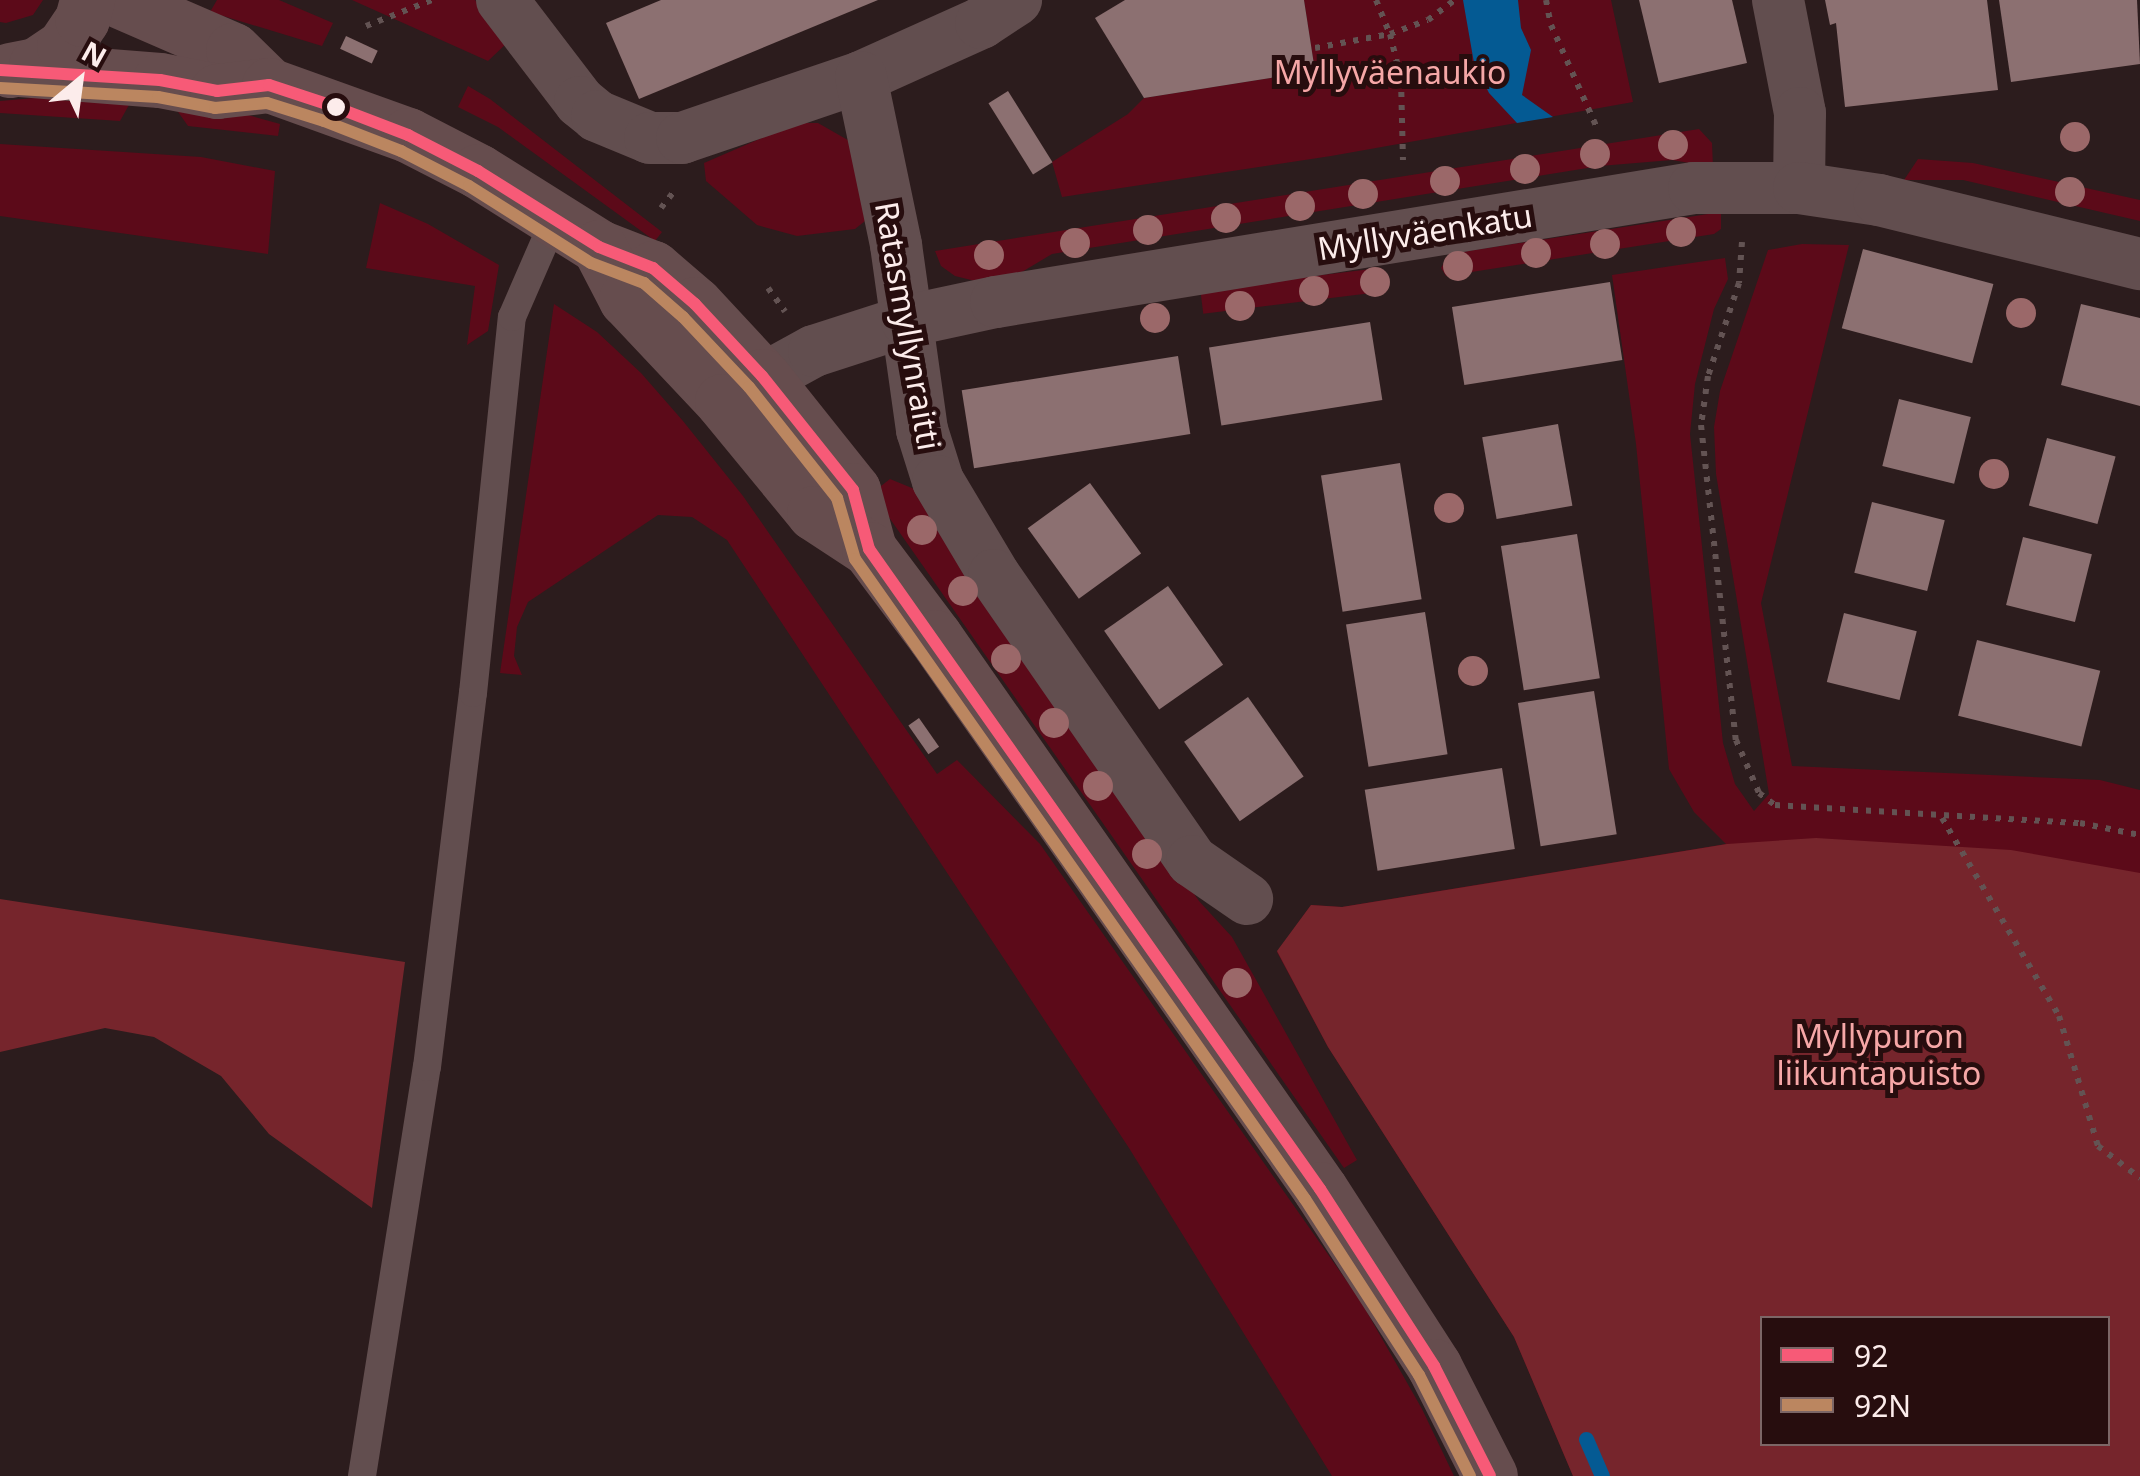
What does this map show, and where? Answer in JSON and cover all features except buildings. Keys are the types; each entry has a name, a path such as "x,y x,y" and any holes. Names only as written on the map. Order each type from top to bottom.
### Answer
{"street":[{"path":"10,70 36,64 64,46 82,19 87,0"},
{"path":"118,0 233,50 269,85 408,135 577,232 653,268 695,304 814,513 869,549 1320,1189 1434,1366 1490,1476"},
{"path":"502,0 580,102 621,130 650,138 682,138 717,130 861,78 981,23 1016,0"},
{"path":"1778,0 1800,112 1799,188"},
{"path":"10,70 160,80 217,90 269,85"},
{"name":"Ratasmyllynraitti","path":"861,78 907,321 922,430 938,481 994,574 1192,861 1248,899"},
{"name":"Myllyväenkatu","path":"742,388 839,341 907,321 996,302 1694,188 1799,188 1879,200 2140,264"}],"lane":[{"path":"362,1476 427,1068 476,673 512,318 577,232"}],"path":[{"path":"366,26 415,10 432,0"},
{"path":"1376,0 1390,34 1401,79 1404,160"},
{"path":"1315,48 1390,34 1428,20 1456,0"},
{"path":"1546,0 1550,24 1596,128"},
{"path":"1742,242 1740,283 1708,376 1701,424 1711,543 1742,758 1759,793 1775,806 2080,823 2140,835"},
{"path":"1942,818 2059,1016 2098,1146 2140,1178"}],"green space":[{"path":"0,0 43,0 33,15 6,23 0,22"},
{"path":"217,0 279,0 333,23 322,46 210,12"},
{"path":"352,0 475,0 507,43 488,61"},
{"name":"Myllyväenaukio","path":"1304,0 1611,0 1633,102 1331,156 1062,197 1052,162 1128,114 1144,98 1315,71"},
{"path":"468,86 662,232 655,241 498,127 458,107"},
{"path":"138,89 120,121 0,113 0,101"},
{"path":"179,96 280,124 278,136 188,126 176,109"},
{"path":"796,123 818,123 853,143 865,221 855,229 797,236 757,225 706,181 704,163"},
{"path":"1699,129 1712,143 1713,167 1672,160 1600,166 1052,254 1007,281 983,283 955,276 941,266 935,251"},
{"path":"0,144 201,157 275,171 268,254 0,216"},
{"path":"1918,159 1973,163 2140,200 2140,221 1963,180 1904,180"},
{"path":"380,203 428,224 499,265 488,331 467,345 475,286 366,268"},
{"path":"1721,212 1721,229 1714,234 1446,276 1441,268 1449,254"},
{"name":"Myllypuron liikuntapuisto","path":"1802,244 1849,245 1761,603 1792,766 2100,780 2140,790 2140,1476 1573,1476 1514,1337 1328,1047 1277,952 1311,905 1342,907 1726,844 1694,812 1669,769 1636,444 1612,275 1725,258 1728,279 1714,309 1695,384 1690,434 1723,743 1735,784 1754,811 1769,794 1716,474 1714,427 1720,391 1768,250"},
{"path":"1379,268 1382,292 1203,314 1200,290"},
{"path":"554,304 597,332 641,373 683,421 743,496 937,774 957,760 1040,844 1360,1300 1422,1409 1454,1476 1332,1476 1129,1148 727,540 692,517 658,515 528,602 517,627 514,656 522,675 500,673"},
{"path":"890,479 924,493 936,522 1199,901 1232,937 1357,1160 1344,1168 872,493"},
{"name":"Myllypuron liikuntapuisto","path":"1816,838 2011,850 2140,873 2140,1476 1573,1476 1514,1337 1328,1047 1277,951 1311,905 1342,907 1727,844"},
{"path":"0,899 405,962 372,1208 269,1134 221,1076 154,1037 105,1028 0,1052"}],"water":[{"path":"1463,0 1518,0 1521,28 1531,50 1522,95 1553,117 1517,123 1489,93 1474,63"}],"waterway":[{"path":"1586,1439 1602,1476"}],"transit line":[{"name":"92","path":"0,70 160,80 217,91 269,85 330,105 408,135 478,171 599,247 653,268 695,304 762,376 853,490 869,549 1320,1189 1434,1366 1490,1476"},
{"name":"92N","path":"0,88 158,97 215,108 267,103 324,121 401,151 469,186 591,263 644,283 683,317 749,387 837,498 855,559 1305,1199 1419,1375 1470,1476"}]}
